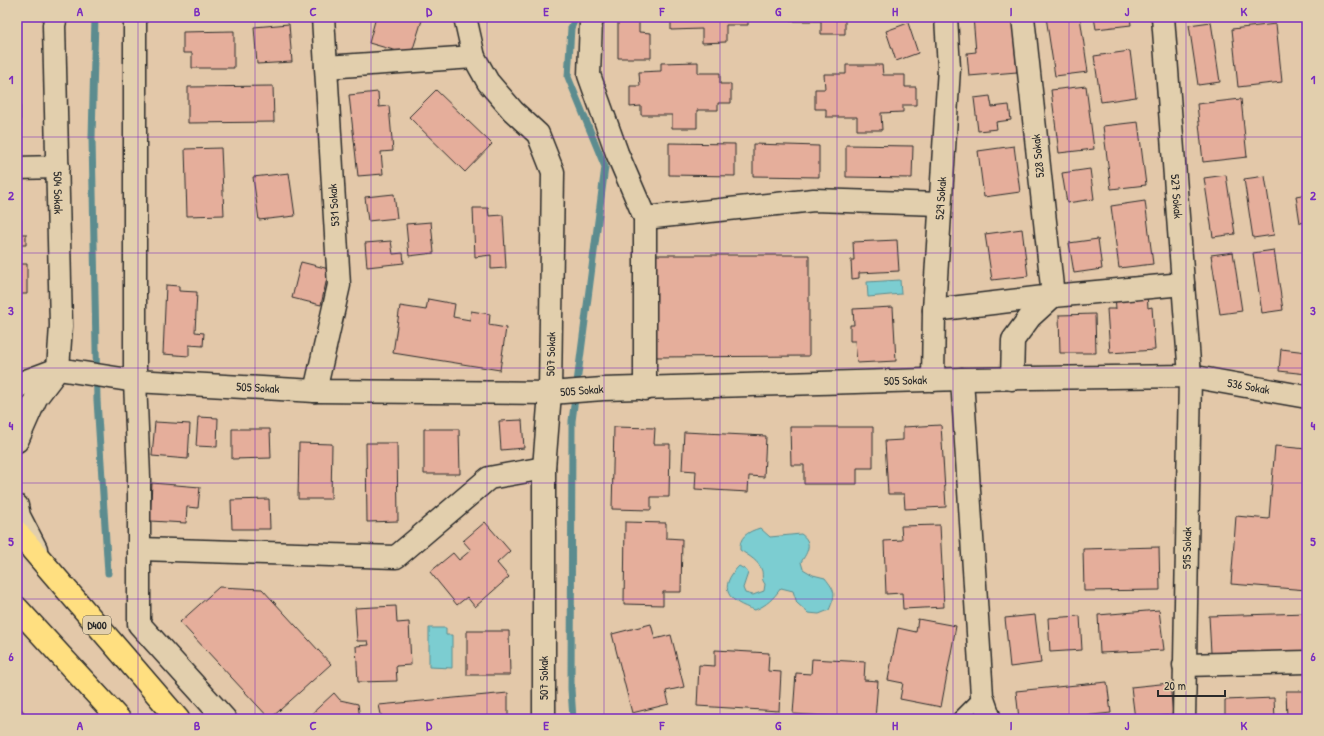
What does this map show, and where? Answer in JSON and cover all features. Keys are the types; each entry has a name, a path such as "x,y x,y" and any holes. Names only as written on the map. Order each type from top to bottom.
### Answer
{"highway":[{"name":"D400","path":"17,532 178,719"},
{"path":"17,608 119,719"}],"street":[{"name":"504 Sokak","path":"56,17 54,25 61,326 58,369"},
{"path":"135,17 135,381 139,477 139,624 225,719"},
{"name":"531 Sokak","path":"315,391 339,285 323,17"},
{"name":"507 Sokak","path":"465,17 474,56 488,82 514,111 538,134 553,172 550,393 544,468 544,719"},
{"path":"594,17 591,21 589,75 617,153 645,218 645,389"},
{"name":"529 Sokak","path":"933,380 934,310 948,68 946,17"},
{"name":"528 Sokak","path":"1023,17 1053,296"},
{"name":"527 Sokak","path":"1164,17 1190,376"},
{"path":"326,67 474,56"},
{"path":"17,168 58,167"},
{"path":"645,218 814,200 940,204"},
{"path":"934,310 1053,296 1183,284"},
{"path":"1012,379 1014,340 1030,317 1053,296"},
{"path":"17,387 26,381 58,369"},
{"path":"17,441 36,398 58,369"},
{"name":"505 Sokak","path":"58,369 135,381 315,391 550,393 962,379 1190,376"},
{"name":"536 Sokak","path":"1190,376 1307,397"},
{"name":"515 Sokak","path":"1184,719 1190,376"},
{"path":"962,379 982,696 990,719"},
{"path":"140,549 396,557 489,478 544,468"},
{"path":"17,506 19,516 43,562"},
{"path":"1184,665 1307,662"}],"lane":[{"path":"959,719 982,696"}],"water":[{"path":"900,280 901,294 868,297 867,282"},
{"path":"760,528 770,537 801,534 805,537 808,547 806,555 801,562 803,569 813,575 825,578 833,590 834,597 829,610 819,614 808,613 797,603 793,591 781,588 770,601 755,610 738,603 732,598 727,587 728,581 739,566 748,573 743,588 745,593 753,595 764,591 765,584 761,567 740,550 742,538 751,531"},
{"path":"429,628 446,628 446,635 452,635 452,668 429,667"}],"building":[{"path":"155,17 212,17 155,19"},
{"path":"376,17 423,17 411,55 369,43"},
{"path":"618,17 639,17 639,32 651,33 651,58 618,58"},
{"path":"660,17 761,18 748,18 748,25 726,25 726,42 702,43 702,29 671,30 671,22 660,22"},
{"path":"790,17 845,17 845,34 821,34 821,21 790,21"},
{"path":"973,17 1012,17 1017,72 969,76 967,53 976,52"},
{"path":"1046,17 1080,17 1088,72 1055,76"},
{"path":"1094,17 1130,17 1131,25 1096,29"},
{"path":"1211,22 1220,82 1198,85 1189,25"},
{"path":"908,23 918,53 896,61 886,31"},
{"path":"289,24 292,62 257,64 254,27"},
{"path":"1276,24 1282,82 1238,87 1232,29"},
{"path":"234,31 234,68 192,68 192,53 183,53 183,32"},
{"path":"17,34 19,61 17,62"},
{"path":"1130,51 1136,97 1101,102 1094,56"},
{"path":"698,62 698,73 720,73 720,84 731,84 731,103 718,103 718,110 697,110 697,128 672,128 672,115 641,115 641,106 630,107 630,86 640,86 639,72 661,71 661,63"},
{"path":"846,65 882,65 883,75 905,75 905,87 916,87 916,105 903,105 903,112 881,113 882,130 857,130 857,117 826,117 826,109 815,109 815,89 825,89 824,74 846,74"},
{"path":"273,86 274,122 188,123 188,87"},
{"path":"1086,86 1094,149 1059,153 1051,90"},
{"path":"436,90 492,144 465,172 409,117"},
{"path":"378,92 379,107 389,106 393,151 381,152 383,174 358,176 349,95"},
{"path":"17,95 20,95 21,145 17,145"},
{"path":"990,96 992,107 1009,105 1011,120 996,122 997,129 978,131 974,98"},
{"path":"1241,99 1247,157 1203,162 1197,104"},
{"path":"1138,122 1146,185 1111,189 1103,126"},
{"path":"669,143 735,144 735,176 669,175"},
{"path":"753,144 819,146 819,177 753,176"},
{"path":"846,145 913,146 912,178 846,177"},
{"path":"1014,146 1020,192 984,197 978,151"},
{"path":"221,148 224,215 187,216 185,149"},
{"path":"1090,169 1094,199 1067,203 1062,173"},
{"path":"289,173 295,216 259,220 253,177"},
{"path":"1226,175 1235,234 1213,237 1204,178"},
{"path":"1265,176 1274,235 1253,238 1244,179"},
{"path":"394,194 397,218 368,221 365,197"},
{"path":"1307,194 1307,222 1300,223 1296,196"},
{"path":"1145,201 1153,264 1119,268 1111,206"},
{"path":"473,208 488,208 489,216 503,215 506,268 491,269 491,255 475,257"},
{"path":"17,219 21,219 21,234 26,234 26,245 20,245 19,264 27,264 27,294 17,294"},
{"path":"431,222 434,253 409,256 406,224"},
{"path":"1022,229 1028,276 992,280 985,234"},
{"path":"1098,239 1102,269 1074,273 1069,243"},
{"path":"897,240 899,271 859,273 859,278 852,279 851,260 854,260 853,242"},
{"path":"391,241 393,254 403,253 404,263 367,267 365,243"},
{"path":"1274,250 1283,310 1262,313 1253,253"},
{"path":"1233,252 1242,311 1220,314 1211,255"},
{"path":"655,255 809,255 809,356 656,357"},
{"path":"301,262 329,269 321,305 292,298"},
{"path":"166,285 179,286 179,291 197,292 195,332 204,333 203,346 189,345 189,356 163,354"},
{"path":"1147,294 1148,308 1152,307 1155,350 1110,353 1107,309 1116,309 1115,295"},
{"path":"428,299 455,304 453,317 470,320 471,311 490,314 489,325 506,328 500,370 393,353 400,306 426,310"},
{"path":"1306,304 1307,326 1304,326"},
{"path":"893,307 896,361 857,363 855,341 850,341 850,325 854,325 853,309"},
{"path":"1095,314 1096,353 1060,353 1059,315"},
{"path":"1281,349 1307,352 1307,374 1279,371"},
{"path":"198,417 218,418 217,447 196,446"},
{"path":"522,420 524,448 501,450 499,421"},
{"path":"155,422 190,424 188,459 152,456"},
{"path":"941,425 946,507 905,509 904,494 888,494 885,441 903,440 903,427"},
{"path":"614,427 655,428 654,444 670,444 669,497 651,497 651,510 612,509"},
{"path":"790,427 873,427 873,468 857,468 857,484 804,484 804,465 791,465"},
{"path":"232,429 270,429 271,458 232,459"},
{"path":"424,429 459,429 460,474 424,474"},
{"path":"684,432 766,436 764,477 749,476 748,492 695,489 696,471 682,470"},
{"path":"299,443 332,444 331,499 298,499"},
{"path":"366,443 397,443 398,521 367,522"},
{"path":"1275,446 1307,449 1307,590 1231,584 1236,516 1269,519"},
{"path":"152,483 200,487 198,508 187,507 186,523 150,521"},
{"path":"269,499 270,529 232,529 231,500"},
{"path":"485,522 510,551 497,563 509,577 475,607 467,597 457,605 430,572 453,553 459,560 471,550 463,541"},
{"path":"625,522 666,523 666,538 682,539 681,592 663,592 663,605 624,604"},
{"path":"940,525 944,607 903,609 902,593 886,594 884,541 902,540 901,526"},
{"path":"1159,547 1160,590 1084,591 1083,549"},
{"path":"219,587 262,589 331,664 270,719 180,622"},
{"path":"396,606 397,623 409,622 411,665 396,666 397,681 358,682 356,646 369,645 368,641 357,641 355,608"},
{"path":"1159,610 1164,650 1100,653 1098,615"},
{"path":"1307,613 1307,651 1211,653 1209,616"},
{"path":"1035,615 1041,663 1010,667 1005,618"},
{"path":"1080,616 1082,650 1050,652 1048,618"},
{"path":"918,619 956,626 941,707 900,699 903,683 888,680 898,628 916,632"},
{"path":"651,624 655,639 671,635 684,687 666,691 669,704 632,713 612,634"},
{"path":"467,631 509,631 510,675 467,675"},
{"path":"715,650 769,653 768,671 781,672 779,711 697,706 699,665 715,666"},
{"path":"812,659 865,662 864,680 878,681 875,719 793,714 796,673 811,674"},
{"path":"1107,682 1111,713 1055,719 1019,719 1016,691"},
{"path":"1170,683 1173,715 1135,719 1131,687"},
{"path":"1286,691 1307,691 1307,717 1287,718"},
{"path":"334,693 340,700 358,704 360,719 306,719"},
{"path":"508,693 508,719 382,719 379,705"},
{"path":"1274,698 1275,719 1225,719 1225,700"},
{"path":"17,704 30,719 17,719"}],"waterway":[{"path":"95,17 92,138 97,400 108,573"},
{"path":"573,719 571,689 572,421 605,167 568,77 571,28 576,17"}]}
